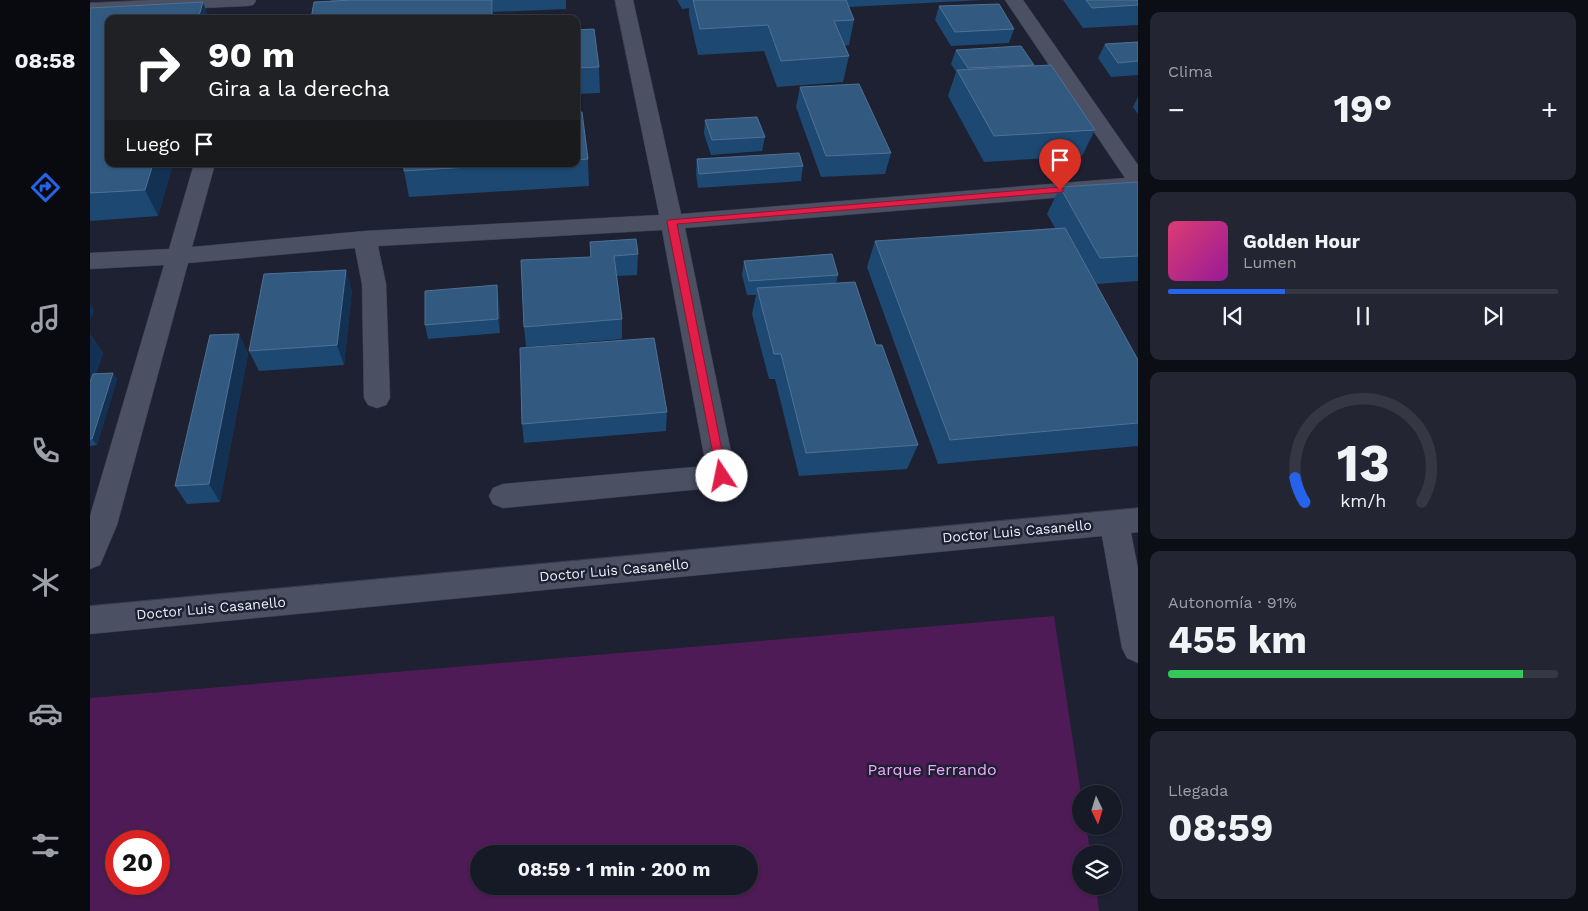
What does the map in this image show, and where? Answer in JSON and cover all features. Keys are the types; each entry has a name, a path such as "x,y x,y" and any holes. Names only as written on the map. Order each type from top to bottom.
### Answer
{"street":[{"path":"502,496 722,476 672,222 624,0"},
{"path":"90,261 180,256 364,239 672,222 1138,182 1014,0"},
{"path":"90,8 248,1 244,15"},
{"path":"90,556 102,525 180,256 203,167"},
{"path":"364,239 374,284 377,398"},
{"path":"1126,521 1138,648"},
{"name":"Doctor Luis Casanello","path":"90,620 1126,521"}],"green space":[{"name":"Parque Ferrando","path":"1054,616 1080,785 1072,785 1072,835 1088,835 1089,845 1072,845 1072,895 1097,895 1099,911 90,911 90,698"}],"building":[{"path":"354,0 492,0 492,15 312,15 314,2"},
{"path":"693,0 846,0 854,20 834,21 849,56 781,61 768,25 700,29"},
{"path":"1086,0 1138,0 1138,5 1092,8"},
{"path":"203,2 199,15 105,15 105,167 152,167 145,190 90,193 90,8"},
{"path":"999,4 1014,29 955,32 939,6"},
{"path":"594,29 599,67 580,68 580,30"},
{"path":"1138,42 1138,61 1118,63 1105,44"},
{"path":"1021,46 1034,65 968,68 956,50"},
{"path":"1051,65 1095,130 994,136 957,70"},
{"path":"859,84 891,153 826,156 800,87"},
{"path":"580,112 582,112 588,159 580,160"},
{"path":"757,117 765,137 712,140 705,120"},
{"path":"799,153 803,166 699,174 697,159"},
{"path":"404,167 469,167 404,171"},
{"path":"1138,182 1138,256 1100,258 1060,187"},
{"path":"1065,228 1138,360 1138,423 950,440 875,241"},
{"path":"636,239 638,254 614,256 622,319 524,327 521,260 591,257 590,242"},
{"path":"832,254 838,275 749,281 744,261"},
{"path":"346,270 337,345 249,351 264,274"},
{"path":"855,282 876,345 882,345 918,445 806,453 781,354 774,354 757,288"},
{"path":"497,285 498,319 425,325 425,291"},
{"path":"239,334 209,484 175,486 210,335"},
{"path":"654,338 667,412 522,424 520,348"},
{"path":"113,373 92,439 90,439 90,382 93,374"}],"route":[{"path":"722,476 672,222 1060,190"}]}
